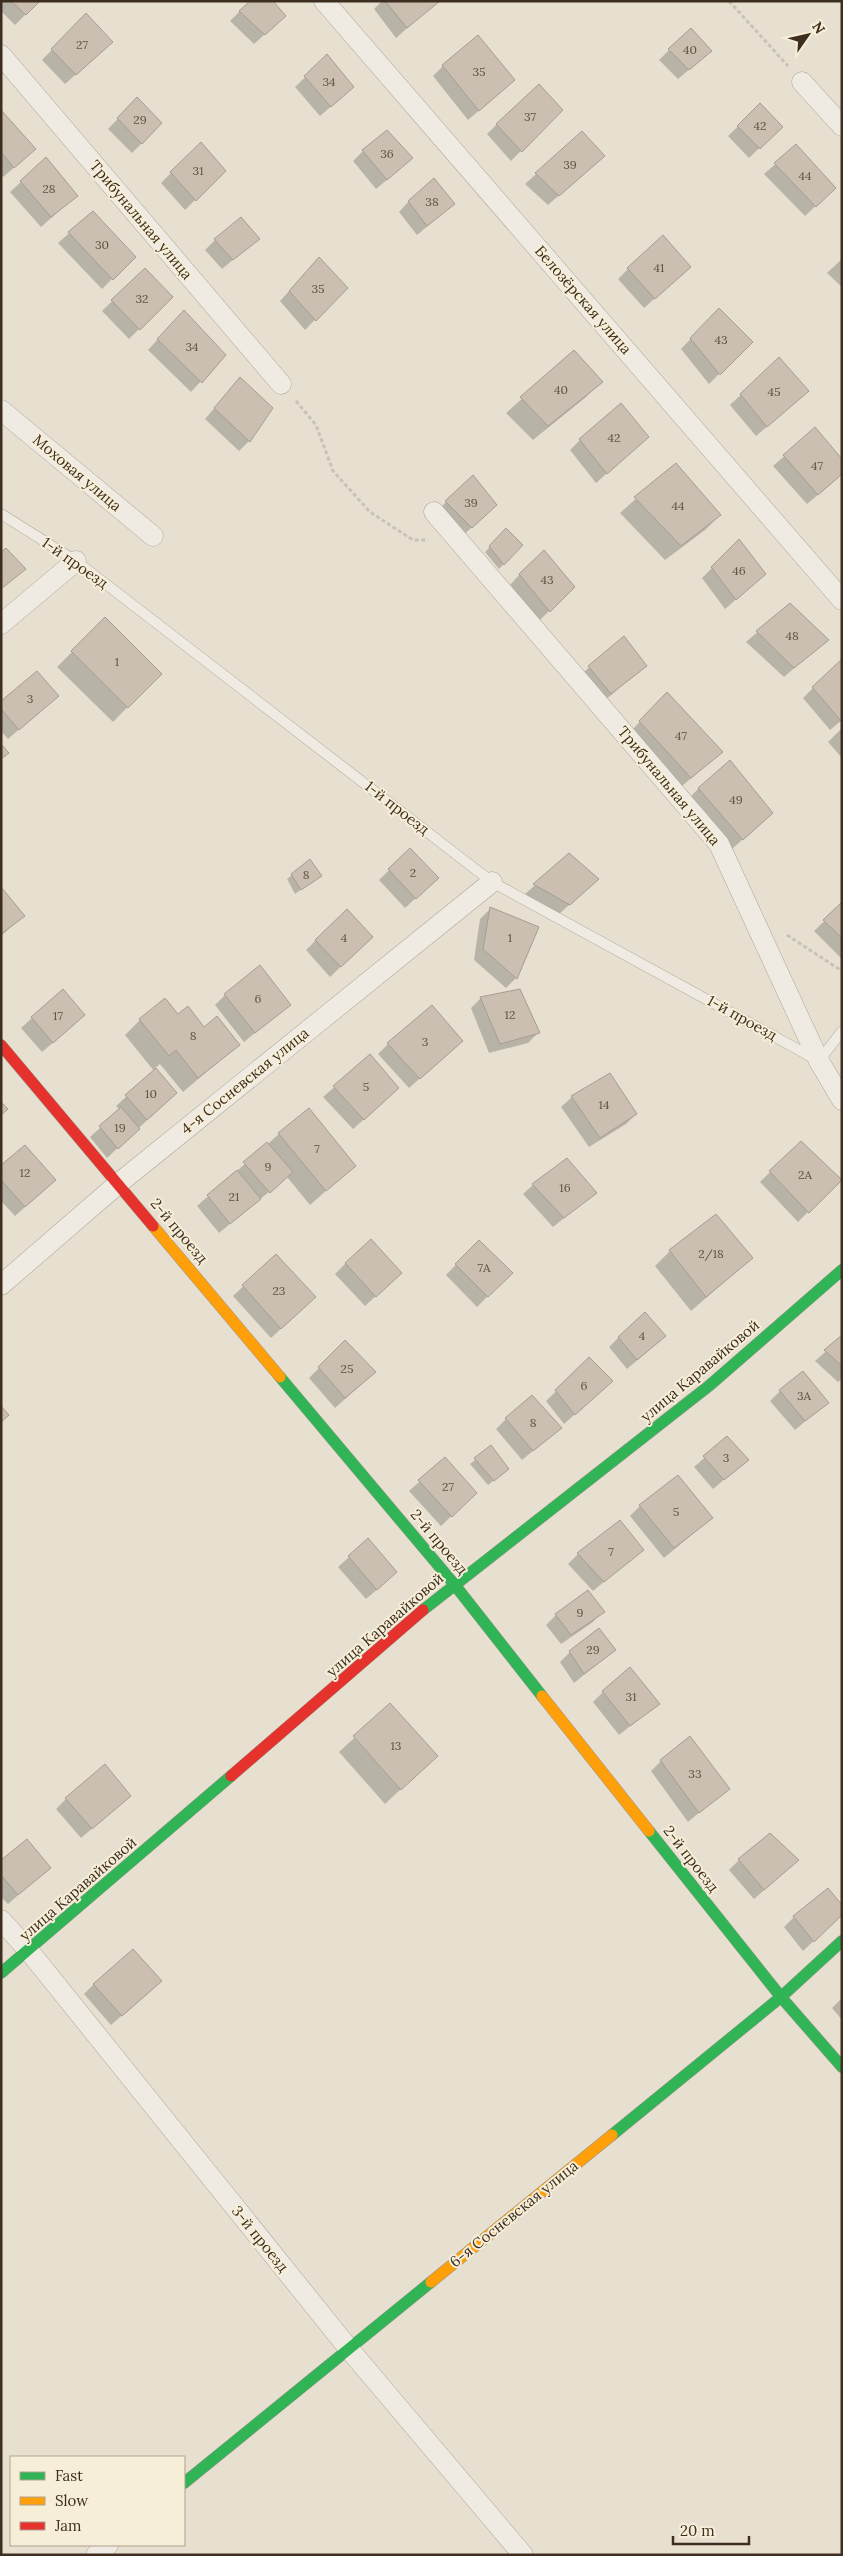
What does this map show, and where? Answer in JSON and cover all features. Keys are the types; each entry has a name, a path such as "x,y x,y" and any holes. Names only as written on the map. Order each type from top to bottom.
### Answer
{"street":[{"name":"Белозёрская улица","path":"324,1 842,600"},
{"name":"Трибунальная улица","path":"1,55 280,384"},
{"path":"802,82 842,126"},
{"name":"Моховая улица","path":"1,410 153,536"},
{"name":"Трибунальная улица","path":"434,512 719,844 819,1061 842,1100"},
{"path":"1,624 76,561"},
{"name":"4-я Сосневская улица","path":"1,1285 119,1183 492,882"},
{"name":"2-й проезд","path":"1,1045 119,1183 454,1584 780,1997 842,2067"},
{"name":"улица Каравайковой","path":"1,1974 454,1584 710,1385 842,1270"},
{"name":"3-й проезд","path":"1,1920 29,1951 349,2349 523,2555"},
{"name":"6-я Сосневская улица","path":"185,2482 780,1997 842,1941"},
{"path":"96,2555 107,2546"}],"lane":[{"name":"1-й проезд","path":"1,514 76,561 492,882 819,1061"},
{"path":"819,1061 842,1031"}],"path":[{"path":"729,1 802,82"},
{"path":"280,384 316,425 333,471 370,512 413,540 458,541"},
{"path":"782,932 842,971"}],"building":[{"path":"11,1 40,1 26,15"},
{"path":"250,1 273,1 286,16 265,35 239,11"},
{"path":"385,1 440,1 407,28"},
{"path":"86,13 113,42 76,75 51,49"},
{"path":"691,28 712,51 689,70 668,49"},
{"path":"478,35 515,80 479,111 442,65"},
{"path":"327,54 354,87 331,107 304,76"},
{"path":"539,84 563,110 522,152 496,124"},
{"path":"137,97 162,123 142,144 117,118"},
{"path":"760,103 783,127 760,149 737,126"},
{"path":"1,110 36,149 14,168 1,152"},
{"path":"387,130 413,158 387,180 362,150"},
{"path":"582,131 605,156 559,196 535,173"},
{"path":"201,142 226,171 196,201 170,172"},
{"path":"796,144 836,188 816,207 774,163"},
{"path":"46,157 78,196 51,217 20,181"},
{"path":"434,178 455,204 427,226 408,201"},
{"path":"93,211 136,257 113,280 68,232"},
{"path":"241,217 260,239 233,260 214,239"},
{"path":"663,235 691,267 655,299 627,268"},
{"path":"319,257 348,288 316,321 289,291"},
{"path":"145,268 173,297 140,330 111,300"},
{"path":"719,308 753,342 720,375 690,338"},
{"path":"184,310 226,355 202,383 157,339"},
{"path":"574,350 603,382 548,426 520,397"},
{"path":"779,357 809,391 767,427 740,394"},
{"path":"240,377 273,408 250,442 214,408"},
{"path":"621,403 649,437 607,474 579,439"},
{"path":"815,427 842,459 842,474 818,495 783,455"},
{"path":"676,463 721,515 681,546 634,497"},
{"path":"473,475 497,505 472,528 445,501"},
{"path":"506,528 523,545 504,565 489,546"},
{"path":"739,539 766,574 736,600 711,567"},
{"path":"6,548 26,569 1,589 1,552"},
{"path":"544,550 575,587 550,612 519,574"},
{"path":"790,603 829,640 794,668 756,631"},
{"path":"105,617 162,674 128,708 71,651"},
{"path":"624,636 647,666 611,694 588,666"},
{"path":"842,659 842,720 841,721 812,687"},
{"path":"37,671 59,696 19,730 1,709 1,701"},
{"path":"667,692 723,752 691,778 639,721"},
{"path":"1,744 9,753 1,759"},
{"path":"730,760 773,813 743,840 698,788"},
{"path":"410,848 439,878 416,899 388,869"},
{"path":"569,853 599,879 570,905 533,884"},
{"path":"310,859 322,876 301,890 291,874"},
{"path":"1,887 25,916 1,934"},
{"path":"842,902 842,938 823,920"},
{"path":"490,907 539,927 517,979 483,949"},
{"path":"347,909 373,937 341,967 315,940"},
{"path":"260,965 291,1005 255,1033 224,994"},
{"path":"63,989 85,1015 53,1043 31,1017"},
{"path":"520,989 540,1033 500,1044 480,997"},
{"path":"165,998 178,1014 188,1006 204,1027 217,1016 240,1045 198,1078 176,1050 169,1056 139,1019"},
{"path":"432,1005 463,1041 420,1079 387,1043"},
{"path":"370,1054 399,1088 364,1120 333,1086"},
{"path":"156,1068 177,1093 147,1120 125,1095"},
{"path":"610,1073 637,1114 600,1138 571,1096"},
{"path":"1,1102 8,1109 1,1115"},
{"path":"121,1107 140,1129 118,1149 99,1126"},
{"path":"309,1108 356,1166 326,1191 278,1133"},
{"path":"801,1141 842,1180 809,1213 769,1171"},
{"path":"267,1142 293,1172 270,1193 243,1162"},
{"path":"25,1145 56,1180 25,1207 1,1180 1,1165"},
{"path":"567,1158 597,1193 564,1218 532,1184"},
{"path":"237,1170 261,1199 230,1224 207,1195"},
{"path":"716,1214 753,1258 706,1297 669,1250"},
{"path":"371,1239 402,1273 376,1297 345,1263"},
{"path":"479,1240 513,1273 488,1297 455,1264"},
{"path":"276,1254 316,1297 281,1329 242,1285"},
{"path":"645,1312 666,1336 637,1360 618,1337"},
{"path":"842,1335 842,1366 824,1350"},
{"path":"345,1340 376,1372 345,1398 318,1367"},
{"path":"589,1357 613,1381 575,1415 555,1390"},
{"path":"803,1371 829,1403 805,1421 779,1390"},
{"path":"532,1395 562,1428 533,1451 505,1418"},
{"path":"1,1406 9,1415 1,1422"},
{"path":"727,1436 749,1460 724,1480 703,1456"},
{"path":"491,1445 509,1469 494,1481 474,1458"},
{"path":"445,1457 477,1493 452,1517 418,1480"},
{"path":"678,1475 713,1518 674,1548 639,1505"},
{"path":"620,1520 644,1550 604,1582 577,1553"},
{"path":"368,1538 397,1572 377,1590 348,1556"},
{"path":"588,1590 605,1612 571,1635 555,1614"},
{"path":"599,1628 616,1650 584,1674 569,1651"},
{"path":"630,1667 660,1704 630,1726 602,1691"},
{"path":"390,1703 438,1756 401,1790 353,1736"},
{"path":"690,1736 730,1789 699,1813 660,1760"},
{"path":"105,1764 131,1796 92,1829 65,1798"},
{"path":"770,1833 799,1860 764,1890 738,1859"},
{"path":"27,1839 51,1868 18,1895 1,1875 1,1860"},
{"path":"828,1888 842,1905 842,1915 814,1942 793,1916"},
{"path":"133,1949 162,1981 122,2016 93,1984"}],"traffic: fast":[{"path":"423,1610 710,1385 842,1270"},
{"path":"280,1377 454,1584 542,1696"},
{"path":"1,1973 231,1776"},
{"path":"649,1831 781,1997 842,2067"},
{"path":"612,2135 781,1997 842,1941"},
{"path":"185,2482 431,2282"}],"traffic: slow":[{"path":"153,1226 280,1377"},
{"path":"542,1696 649,1831"},
{"path":"431,2282 612,2135"}],"traffic: jam":[{"path":"1,1045 153,1226"},
{"path":"231,1776 423,1610"}]}
